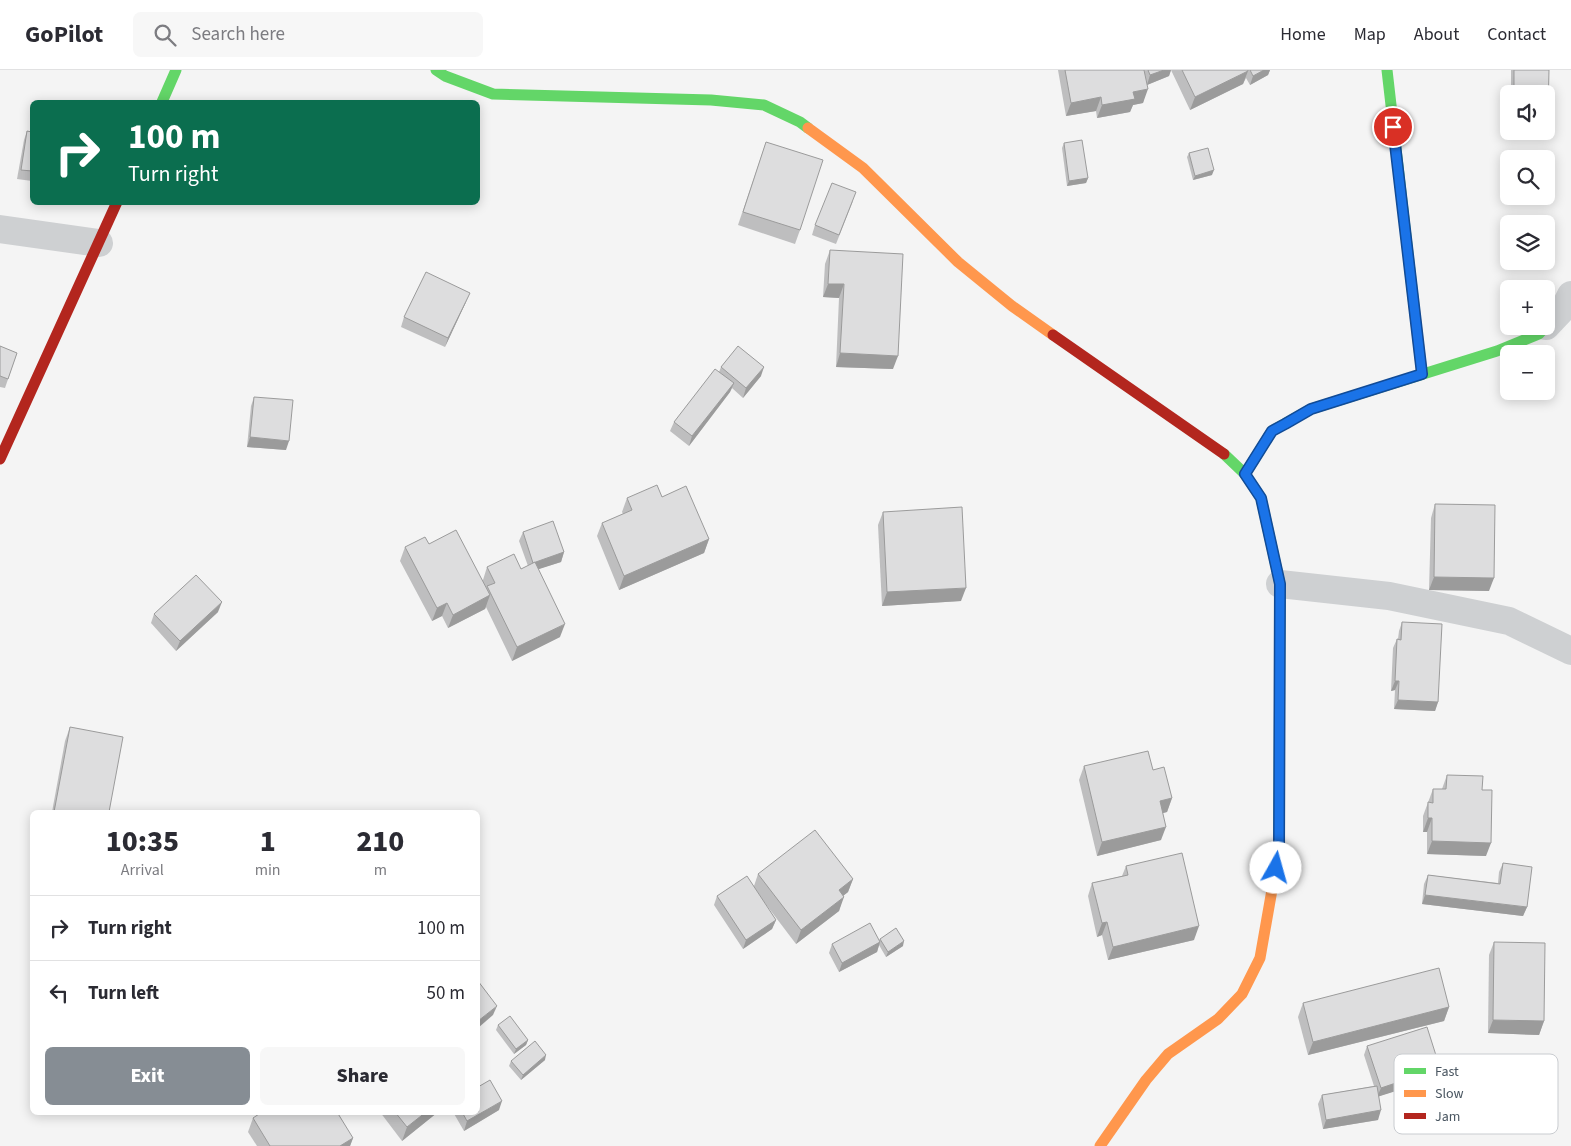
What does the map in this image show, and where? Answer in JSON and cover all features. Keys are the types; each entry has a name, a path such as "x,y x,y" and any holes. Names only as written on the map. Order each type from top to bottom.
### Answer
{"street":[{"path":"163,100 176,70"},
{"path":"436,70 445,76 493,94 711,100 764,106 800,122 863,168 958,262 1012,306 1223,453 1245,474 1261,498 1280,584 1279,850 1260,958 1242,994 1218,1019 1168,1054 1146,1080 1100,1146"},
{"path":"1387,70 1422,374"},
{"path":"0,459 116,205"},
{"path":"0,230 99,243"},
{"path":"1555,317 1566,305 1571,295"},
{"path":"1245,474 1272,431 1311,409 1498,352 1537,335"},
{"path":"1280,584 1389,596 1509,621 1571,651"}],"building":[{"path":"1065,70 1144,70 1148,89 1133,92 1135,99 1102,105 1101,97 1071,103"},
{"path":"1148,70 1164,70 1150,75"},
{"path":"1182,70 1248,70 1248,71 1195,97"},
{"path":"1250,70 1264,70 1253,76"},
{"path":"1514,70 1549,70 1549,85 1514,85"},
{"path":"27,131 30,132 30,171 21,170"},
{"path":"1082,140 1088,178 1069,181 1064,143"},
{"path":"766,142 823,160 800,230 743,212"},
{"path":"1208,148 1214,170 1195,176 1189,153"},
{"path":"832,183 856,192 839,235 815,225"},
{"path":"830,250 903,254 898,356 840,353 844,284 828,284"},
{"path":"426,272 470,293 448,338 404,317"},
{"path":"0,346 17,353 8,379 0,376"},
{"path":"738,346 764,367 746,388 721,367"},
{"path":"715,369 734,383 692,436 674,422"},
{"path":"254,397 293,400 289,441 250,437"},
{"path":"657,485 662,497 686,486 709,539 624,576 602,523 632,510 627,498"},
{"path":"1435,504 1495,505 1494,578 1434,577"},
{"path":"962,507 966,588 887,592 883,512"},
{"path":"553,521 564,552 533,563 523,532"},
{"path":"456,530 490,595 453,615 447,603 437,608 405,547 425,537 429,544"},
{"path":"514,554 521,569 535,562 565,624 517,647 487,586 495,583 487,567"},
{"path":"196,575 222,602 180,641 154,614"},
{"path":"1402,622 1442,624 1438,702 1398,700 1399,681 1395,681 1397,639 1401,640"},
{"path":"70,727 123,737 109,810 54,810"},
{"path":"1148,751 1153,770 1164,767 1172,798 1160,801 1166,827 1102,842 1084,766"},
{"path":"1447,775 1483,776 1482,790 1492,790 1491,843 1432,841 1432,818 1428,818 1428,802 1433,803 1433,789 1446,789"},
{"path":"815,830 853,879 839,890 844,897 801,930 758,874"},
{"path":"1182,853 1199,926 1113,947 1107,922 1102,923 1092,883 1128,875 1126,866"},
{"path":"1503,863 1532,867 1527,907 1425,895 1428,875 1500,884"},
{"path":"747,876 776,920 746,940 717,896"},
{"path":"870,923 880,942 842,963 832,944"},
{"path":"896,928 904,941 888,952 880,939"},
{"path":"1494,942 1545,943 1544,1021 1493,1020"},
{"path":"1439,968 1449,1007 1313,1042 1303,1003"},
{"path":"480,984 497,1006 480,1019"},
{"path":"510,1016 528,1040 516,1049 498,1025"},
{"path":"1427,1027 1436,1054 1394,1054 1394,1084 1381,1088 1367,1046"},
{"path":"535,1041 546,1055 523,1075 511,1061"},
{"path":"490,1080 502,1101 480,1114 480,1086"},
{"path":"1377,1086 1381,1110 1326,1120 1322,1095"},
{"path":"258,1115 339,1115 353,1138 340,1146 270,1146 253,1118"},
{"path":"397,1115 422,1115 407,1127"},
{"path":"464,1115 478,1115 467,1121"}],"traffic: fast":[{"path":"163,100 176,70"},
{"path":"436,70 445,76 493,94 711,100 764,105 800,122 808,128"},
{"path":"1387,70 1414,306"},
{"path":"1245,474 1272,431 1311,409 1497,351 1537,335"},
{"path":"1224,454 1245,474 1261,498 1280,584 1279,835"}],"traffic: slow":[{"path":"808,128 863,168 958,262 1012,306 1053,335"},
{"path":"1414,306 1422,374"},
{"path":"1100,1146 1146,1080 1168,1054 1218,1019 1242,994 1260,958 1279,850 1279,835"}],"traffic: jam":[{"path":"0,459 116,205"},
{"path":"1053,335 1224,454"}],"route":[{"path":"1276,868 1279,850 1280,584 1261,498 1245,474 1272,431 1311,409 1422,374 1393,127"}]}
